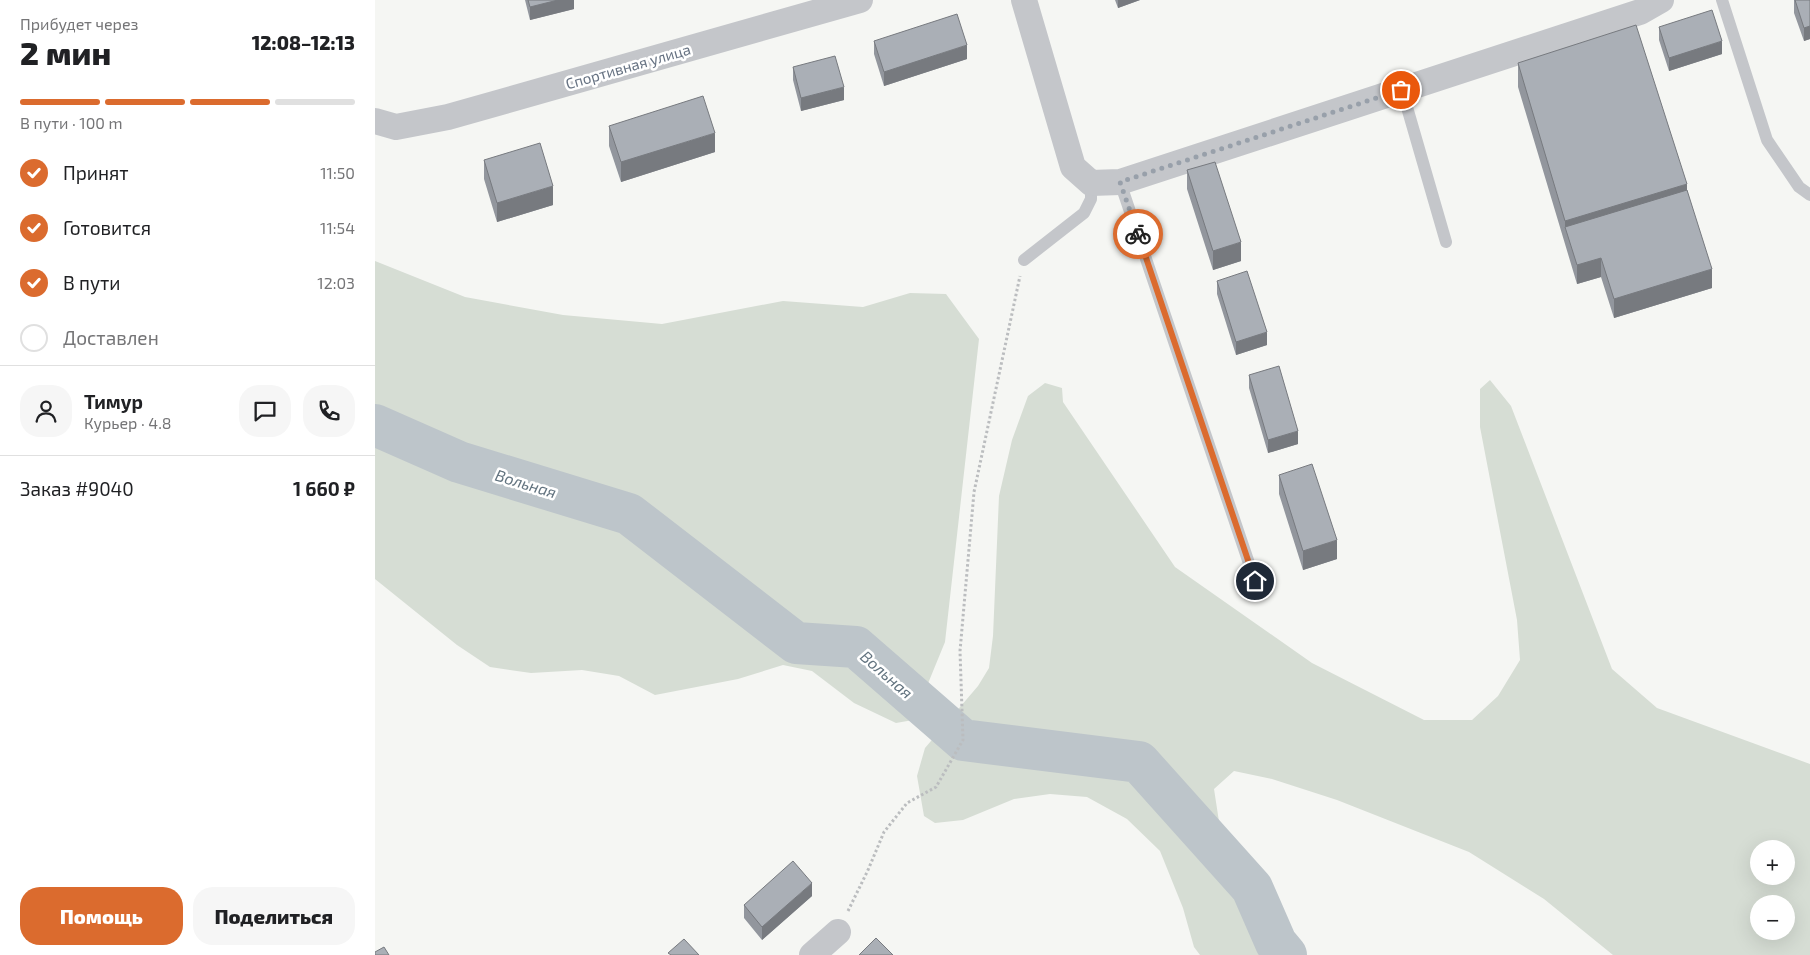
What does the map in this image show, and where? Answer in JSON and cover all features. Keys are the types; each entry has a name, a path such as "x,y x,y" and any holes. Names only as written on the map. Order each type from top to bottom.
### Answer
{"street":[{"name":"Спортивная улица","path":"385,124 448,117 860,0"},
{"path":"1024,0 1073,167 1091,183 1120,182 1640,12 1661,0"},
{"path":"812,955 837,932"}],"lane":[{"path":"1722,0 1767,140 1799,187 1810,195"},
{"path":"1401,90 1446,242"},
{"path":"1120,182 1255,581"},
{"path":"1024,260 1084,213 1091,199 1091,183"}],"path":[{"path":"837,932 868,870 884,832 907,803 936,787 963,740 960,651 973,492 1024,260"}],"shaded area":[{"path":"375,261 465,297 563,315 662,324 783,301 863,307 910,293 946,294 979,339 945,642 913,720 896,723 854,703 812,671 783,665 738,679 655,695 619,676 582,670 531,673 490,667 457,645 375,579"},
{"path":"1490,380 1511,406 1612,669 1657,708 1810,764 1810,955 1613,955 1544,899 1469,852 1337,800 1272,779 1234,771 1214,789 1222,841 1269,896 1307,955 1200,955 1194,947 1183,908 1160,851 1127,819 1087,797 1050,794 1014,799 963,820 935,823 924,816 917,776 925,748 978,686 989,668 993,636 999,496 1012,440 1028,396 1045,383 1062,388 1063,402 1175,567 1312,663 1424,720 1472,720 1498,696 1520,660 1517,620 1480,427 1480,389"}],"building":[{"path":"528,0 558,0 530,7"},
{"path":"1795,0 1810,0 1810,26 1804,28"},
{"path":"1712,10 1722,41 1669,58 1659,27"},
{"path":"957,14 967,45 884,72 874,41"},
{"path":"1636,25 1687,184 1565,221 1518,63"},
{"path":"835,56 844,87 801,98 793,67"},
{"path":"703,96 715,133 621,162 609,126"},
{"path":"540,143 553,186 497,203 484,160"},
{"path":"1215,162 1241,242 1213,251 1187,170"},
{"path":"1687,190 1712,269 1614,299 1601,258 1577,265 1565,227"},
{"path":"1247,271 1267,332 1236,342 1217,281"},
{"path":"1279,366 1298,431 1268,440 1249,375"},
{"path":"1312,464 1337,540 1303,551 1279,475"},
{"path":"793,861 812,883 762,927 744,905"},
{"path":"876,938 893,955 859,955"},
{"path":"684,939 699,955 671,955 668,953"},
{"path":"384,947 389,955 375,955 375,952"}],"waterway":[{"name":"Вольная","path":"375,425 459,462 629,514 796,643 856,647 963,740 1139,762 1252,888 1276,943 1286,955"}],"way so far":[{"path":"1138,234 1120,182 1401,90"}],"route":[{"path":"1138,234 1255,581"}]}
